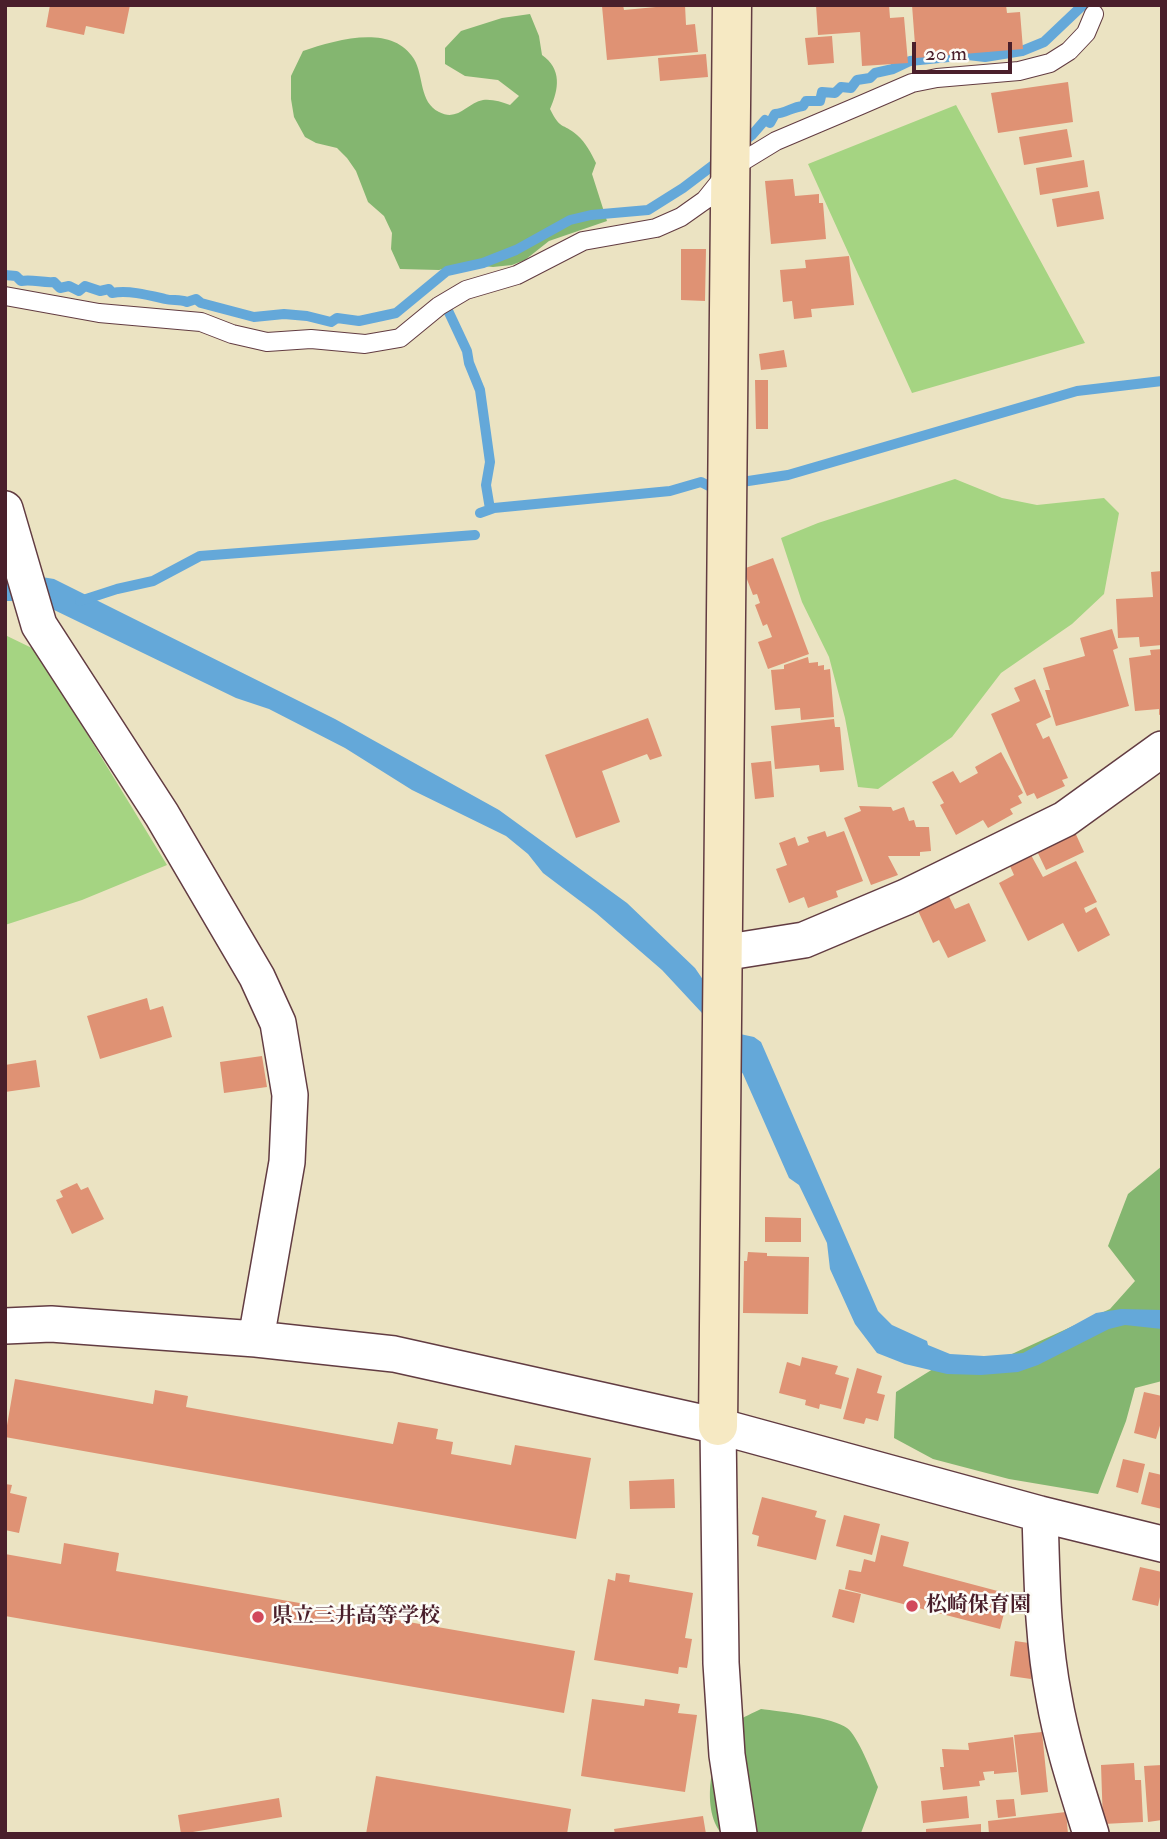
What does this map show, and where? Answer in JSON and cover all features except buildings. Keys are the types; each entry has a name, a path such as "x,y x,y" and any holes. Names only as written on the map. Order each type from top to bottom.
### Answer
{"street":[{"path":"732,5 718,1426 721,1663 727,1755 739,1834"},
{"path":"5,509 39,625 162,815 257,977 278,1023 290,1095 287,1162 256,1339"},
{"path":"5,615 39,625"},
{"path":"722,953 804,940 906,897 1065,819 1162,749"},
{"path":"5,1326 51,1324 256,1339 394,1354 718,1426 1040,1514 1162,1544"},
{"path":"1040,1514 1043,1621 1054,1699 1074,1781 1091,1834"}],"lane":[{"path":"5,296 99,313 201,322 232,334 267,342 311,339 365,344 400,338 439,306 466,290 517,275 553,254 583,241 656,228 681,217 705,200 730,169 776,141 912,83 937,78 1019,72 1050,63 1078,42 1086,33 1094,14"}],"green space":[{"path":"530,14 539,36 542,55 556,73 557,87 550,109 559,123 583,141 594,159 596,163 592,174 607,221 549,241 525,260 512,265 493,267 464,264 439,270 400,269 391,249 392,233 384,216 368,202 356,171 347,158 337,148 305,137 294,117 291,76 303,51 362,37 392,41 404,48 414,59 428,102 439,112 452,115 483,100 510,105 519,96 498,80 465,76 445,64 445,48 461,31 502,18"},
{"path":"956,105 1085,343 912,393 808,164"},
{"path":"955,479 1002,498 1037,505 1104,498 1119,513 1104,594 1072,624 1001,673 952,737 878,789 858,787 845,718 829,657 802,602 781,538 818,523"},
{"path":"5,635 36,650 167,865 82,900 5,925"},
{"path":"1162,1166 1162,1381 1135,1388 1126,1421 1098,1494 1009,1479 933,1459 894,1438 896,1392 933,1369 990,1364 1110,1309 1135,1281 1108,1246 1128,1194"},
{"path":"761,1709 831,1721 841,1724 851,1732 878,1787 861,1833 722,1834 711,1809 711,1777 715,1761 720,1746 736,1722"}],"water":[{"path":"5,571 54,579 335,719 499,810 627,903 695,968 740,1034 754,1037 761,1042 878,1311 892,1325 950,1354 984,1356 1023,1353 1096,1313 1121,1309 1162,1310 1162,1329 1125,1325 1109,1329 1038,1365 1018,1372 947,1374 905,1364 877,1353 855,1324 830,1269 827,1243 799,1185 789,1178 743,1074 702,1013 662,970 596,913 543,873 528,854 506,836 412,790 345,748 269,709 236,698 50,608 21,601 5,601"}],"waterway":[{"path":"740,144 765,120 770,123 775,114 803,106 806,101 820,101 822,92 835,93 841,87 851,88 857,80 870,78 875,73 910,61 968,55 985,57 1022,51 1044,42 1083,5"},
{"path":"5,275 16,276 21,281 54,282 60,288 69,286 79,291 85,286 100,291 109,289 112,293 132,293 168,300 187,302 196,299 201,303 254,317 284,314 331,322 337,318 359,321 396,313 447,271 483,263 516,250 570,220 591,215 648,210 720,160"},
{"path":"444,302 467,351 480,390 490,462 486,485 490,509"},
{"path":"735,483 788,475 1077,391 1162,381"},
{"path":"480,513 494,508 670,491 701,482 711,487 720,485"},
{"path":"80,601 153,581 200,556 475,535"}],"place":[{"name":"松崎保育園","path":"912,1606"},
{"name":"県立三井高等学校","path":"258,1617"}]}
